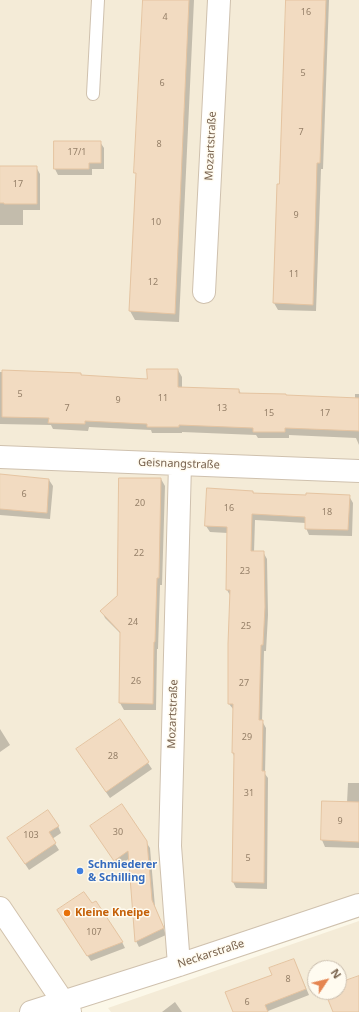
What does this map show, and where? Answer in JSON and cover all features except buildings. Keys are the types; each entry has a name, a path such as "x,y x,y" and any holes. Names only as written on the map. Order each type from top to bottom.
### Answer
{"street":[{"name":"Mozartstraße","path":"204,292 219,0"},
{"name":"Geisnangstraße","path":"0,457 359,471"},
{"name":"Mozartstraße","path":"179,965 170,846 180,464"},
{"name":"Neckarstraße","path":"31,1012 67,1007 179,965 359,905"},
{"path":"0,908 67,1007"}],"lane":[{"path":"93,94 98,0"}],"shaded area":[{"path":"0,0 359,0 359,905 179,965 70,1012 0,1012"},
{"path":"359,921 359,1012 111,1012 108,1008"}],"place":[{"name":"Schmiederer & Schilling","path":"80,871"},
{"name":"Kleine Kneipe","path":"67,913"}]}
